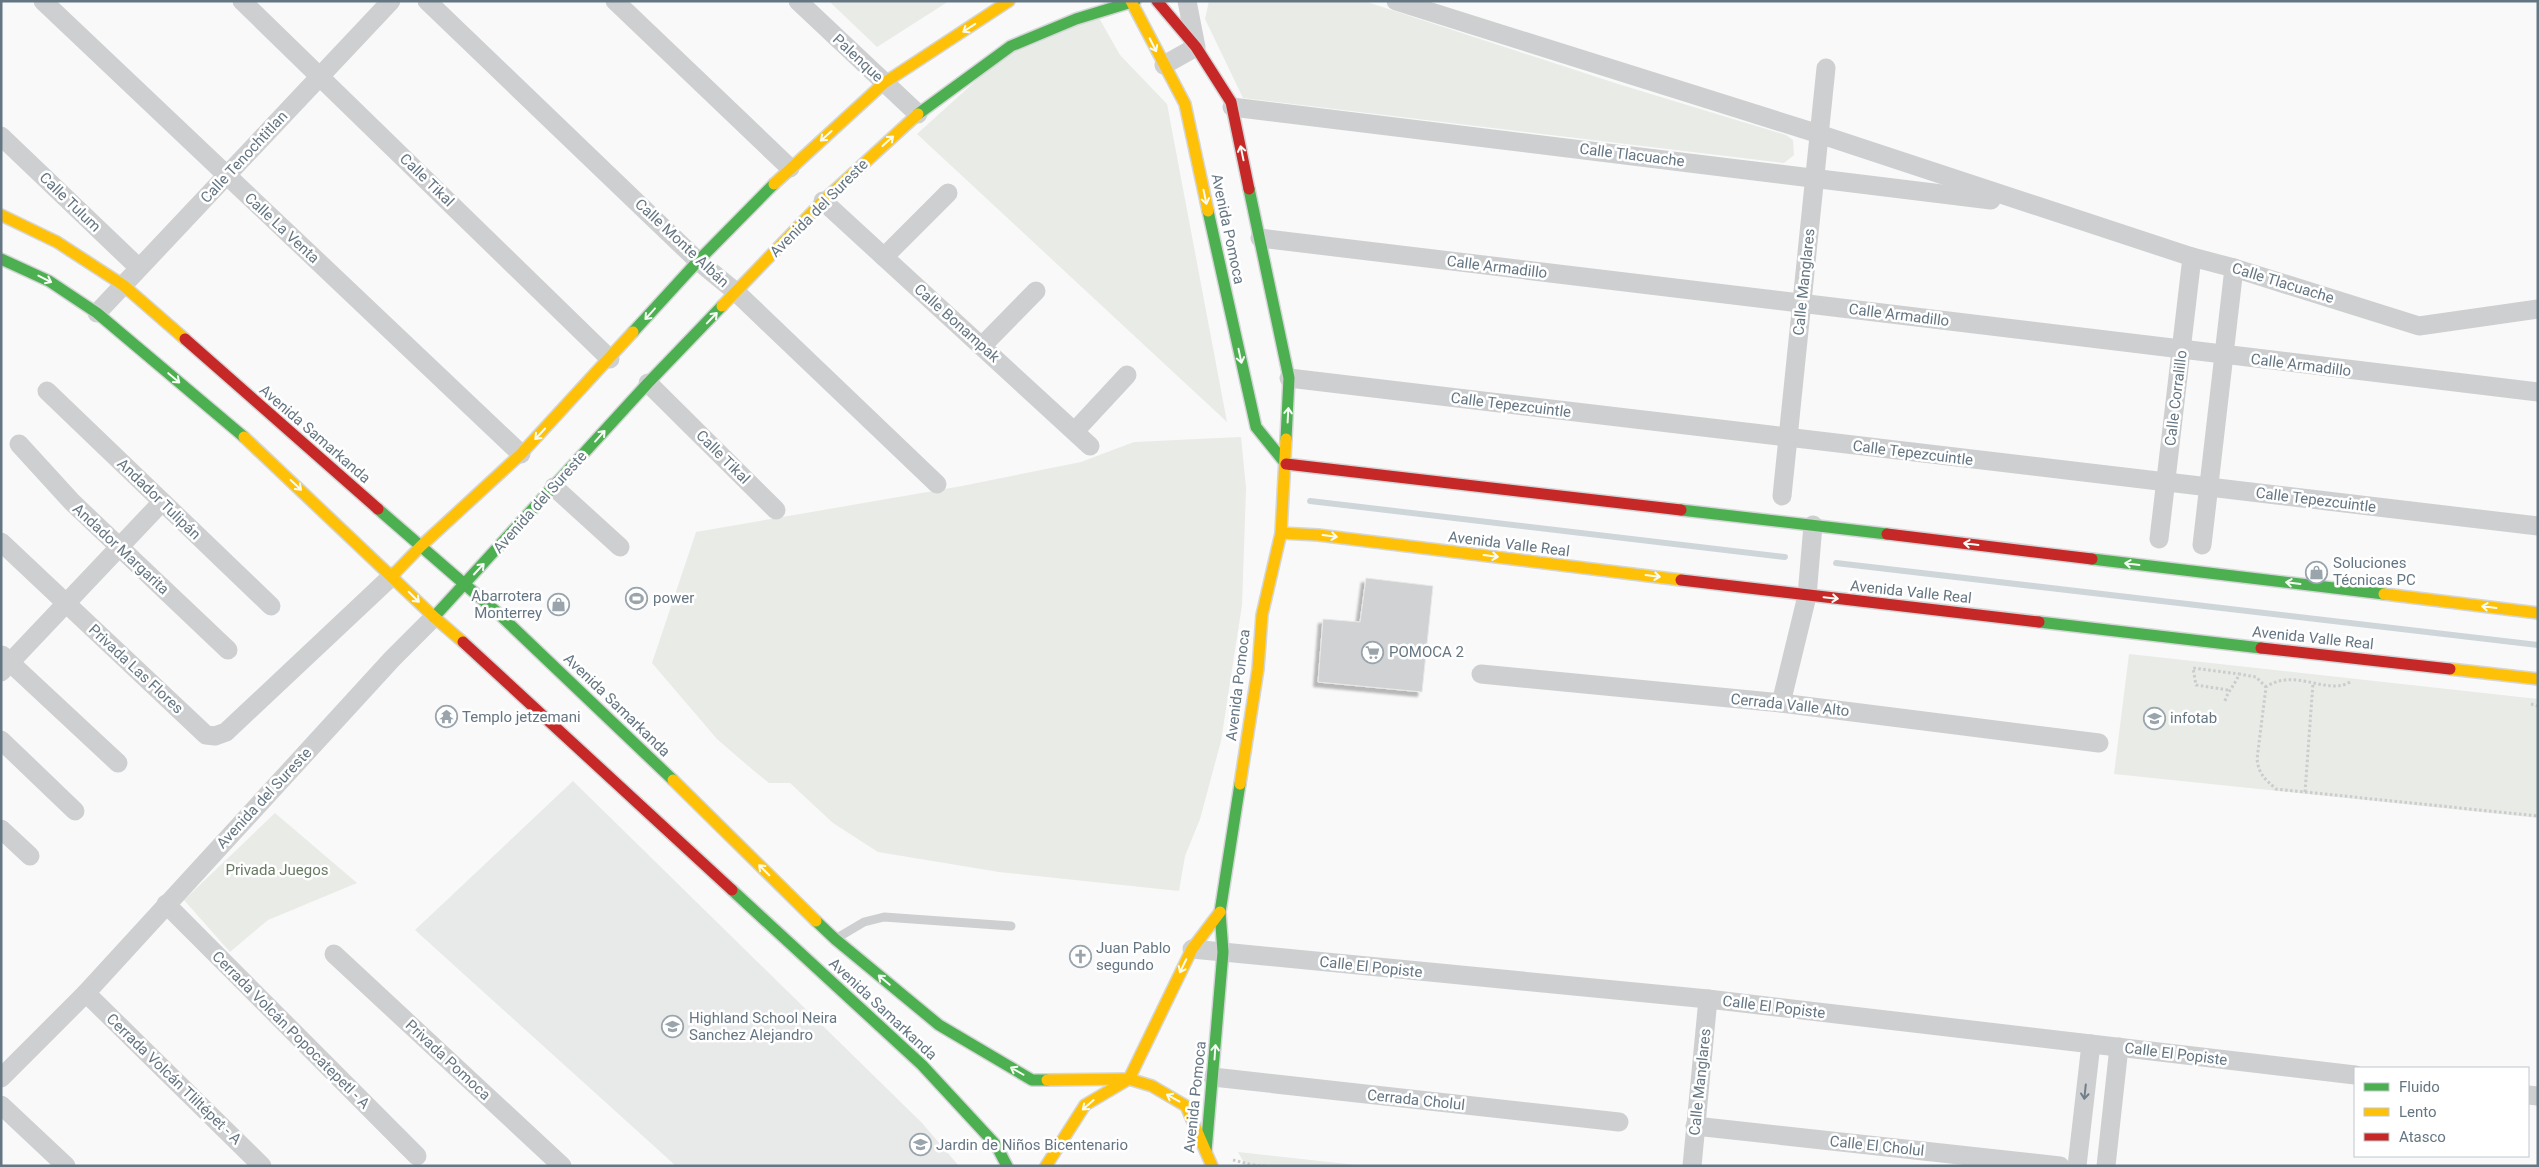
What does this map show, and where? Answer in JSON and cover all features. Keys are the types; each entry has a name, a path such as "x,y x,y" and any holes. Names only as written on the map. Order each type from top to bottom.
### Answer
{"street":[{"name":"Calle La Venta","path":"43,1 521,454"},
{"name":"Calle Tikal","path":"242,1 610,359"},
{"name":"Calle Tenochtitlan","path":"96,313 392,1"},
{"name":"Calle Monte Albán","path":"427,1 698,261 736,292 937,484"},
{"path":"615,1 790,168"},
{"name":"Palenque","path":"798,1 918,114"},
{"path":"392,576 421,546 521,454 698,261 790,168 884,83 1010,1"},
{"name":"Avenida Pomoca","path":"1157,1 1196,47 1232,106 1289,378 1281,533 1262,615 1258,669 1220,912 1223,952 1206,1153 1202,1166"},
{"path":"1164,65 1196,47 1186,1"},
{"name":"Calle Tlacuache","path":"1396,1 1819,134 2192,257 2234,268 2418,326 2538,309"},
{"name":"Avenida Pomoca","path":"1133,2 1185,104 1256,427 1286,464"},
{"name":"Avenida del Sureste","path":"1,1078 86,993 392,659 434,618 648,384 823,200 918,114 1011,46 1076,19 1133,2"},
{"name":"Calle Manglares","path":"1782,496 1826,68"},
{"name":"Calle Tlacuache","path":"1232,106 2032,205"},
{"name":"Calle Tulum","path":"1,136 139,268"},
{"path":"884,257 948,193"},
{"name":"Calle Bonampak","path":"823,200 1090,446"},
{"name":"Avenida Samarkanda","path":"1,215 57,242 123,285 421,546 466,583 683,796 835,939 939,1026 1032,1080 1129,1079 1152,1086 1186,1106 1212,1166"},
{"name":"Calle Armadillo","path":"1260,238 2181,351 2538,392"},
{"name":"Calle Corralillo","path":"2160,538 2192,257"},
{"name":"Avenida Samarkanda","path":"1,259 49,280 96,313 238,431 434,618 662,818 922,1065 996,1145 1007,1166"},
{"path":"2202,545 2234,268"},
{"path":"982,346 1036,290"},
{"path":"1075,431 1127,375"},
{"name":"Calle Tepezcuintle","path":"1289,378 2538,526"},
{"name":"Calle Tikal","path":"648,384 776,510"},
{"name":"Andador Tulipán","path":"47,391 271,606"},
{"name":"Andador Margarita","path":"19,444 72,502 228,650"},
{"path":"1286,464 1813,525 2538,613"},
{"path":"554,487 620,547"},
{"path":"118,763 4,663 66,603 162,502"},
{"path":"1782,703 1807,596 1813,525"},
{"name":"Avenida Valle Real","path":"1281,533 1318,535 1807,596 2538,679"},
{"name":"Privada Las Flores","path":"1,542 206,735 215,736 226,732 392,576"},
{"name":"Cerrada Valle Alto","path":"1481,674 1782,703 2099,743"},
{"path":"1,740 75,811"},
{"path":"1,829 30,856"},
{"name":"Cerrada Volcán Popocatepetl - A","path":"166,904 417,1156"},
{"name":"Avenida Pomoca","path":"1129,1079 1192,949 1220,912"},
{"name":"Calle El Popiste","path":"1192,949 1708,999 2354,1075"},
{"name":"Privada Pomoca","path":"334,954 562,1166"},
{"name":"Cerrada Volcán Tliltépet - A","path":"86,993 262,1166"},
{"name":"Calle Manglares","path":"1692,1166 1708,999"},
{"path":"2077,1166 2091,1044"},
{"path":"2106,1166 2119,1047"},
{"name":"Cerrada Cholul","path":"1213,1077 1619,1122"},
{"path":"1046,1166 1085,1105 1129,1079"},
{"path":"1,1105 66,1166"},
{"name":"Calle El Cholul","path":"1695,1126 2060,1166"}],"lane":[{"path":"835,939 864,922 884,917 1011,926"}],"path":[{"path":"2228,690 2196,685 2193,668 2256,677 2266,687"},
{"path":"2225,701 2228,690 2236,682 2239,674"},
{"path":"2352,681 2339,686 2313,683 2300,678 2276,680 2266,687 2257,759 2258,771 2276,789 2538,816"},
{"path":"2305,792 2313,683"},
{"path":"2525,699 2538,706"},
{"path":"1254,1166 1265,1166"}],"shaded area":[{"name":"Highland School Neira Sanchez Alejandro","path":"573,781 922,1123 959,1166 676,1166 415,930"}],"green space":[{"path":"829,1 949,1 877,47"},
{"path":"1209,1 1364,1 1618,84 1786,135 1793,140 1794,155 1784,163 1243,98 1205,19"},
{"path":"1099,18 1120,55 1167,104 1227,422 917,134 1012,48"},
{"path":"1241,437 1246,488 1242,605 1221,741 1200,819 1185,856 1179,891 999,872 878,852 833,823 790,783 769,783 747,765 717,739 652,663 696,532 962,486 1081,462 1134,442"},
{"path":"2129,654 2538,699 2538,818 2114,774"},
{"name":"Privada Juegos","path":"275,813 357,883 268,920 230,952 184,900"},
{"path":"1238,1152 1365,1166 1246,1166"}],"building":[{"name":"POMOCA 2","path":"1366,578 1433,586 1422,692 1318,682 1323,619 1360,622"}],"waterway":[{"path":"1310,501 1785,557"},
{"path":"1836,563 2538,645"}],"traffic: fast":[{"path":"918,114 1011,46 1076,19 1135,1"},
{"path":"633,332 698,261 774,184"},
{"path":"1249,189 1289,378 1286,439"},
{"path":"1208,211 1256,427 1286,464"},
{"path":"1,259 49,281 97,313 244,437"},
{"path":"434,617 648,383 722,306"},
{"path":"378,509 499,614 673,780"},
{"path":"1681,510 1887,534"},
{"path":"2092,559 2384,594"},
{"path":"2039,622 2261,648"},
{"path":"1206,1151 1223,952 1220,912 1240,784"},
{"path":"732,890 922,1065 996,1145 1007,1166"},
{"path":"816,921 939,1025 1032,1080 1047,1080"}],"traffic: slow":[{"path":"774,184 884,83 1009,1"},
{"path":"1131,1 1185,104 1208,211"},
{"path":"722,306 823,201 918,114"},
{"path":"1,215 57,242 123,285 185,339"},
{"path":"392,576 421,546 521,454 633,332"},
{"path":"244,437 434,617 463,642"},
{"path":"1240,784 1258,669 1262,615 1281,533 1286,439"},
{"path":"1281,533 1318,535 1681,580"},
{"path":"2384,594 2538,613"},
{"path":"2450,669 2538,679"},
{"path":"673,780 816,921"},
{"path":"1046,1166 1085,1105 1129,1079 1192,949 1220,912"},
{"path":"1047,1080 1129,1079 1152,1086 1186,1106 1212,1166"}],"traffic: jam":[{"path":"1157,1 1196,47 1231,102 1249,189"},
{"path":"185,339 378,509"},
{"path":"1286,464 1681,510"},
{"path":"1887,534 2092,559"},
{"path":"1681,580 2039,622"},
{"path":"463,642 732,890"},
{"path":"2261,648 2450,669"}],"place":[{"name":"Soluciones Técnicas PC","path":"2317,572"},
{"name":"power","path":"637,598"},
{"name":"Abarrotera Monterrey","path":"558,605"},
{"name":"POMOCA 2","path":"1373,652"},
{"name":"Templo jetzemani","path":"446,717"},
{"name":"infotab","path":"2154,718"},
{"name":"Juan Pablo segundo","path":"1080,957"},
{"name":"Highland School Neira Sanchez Alejandro","path":"673,1027"},
{"name":"Jardin de Niños Bicentenario","path":"920,1145"}]}
